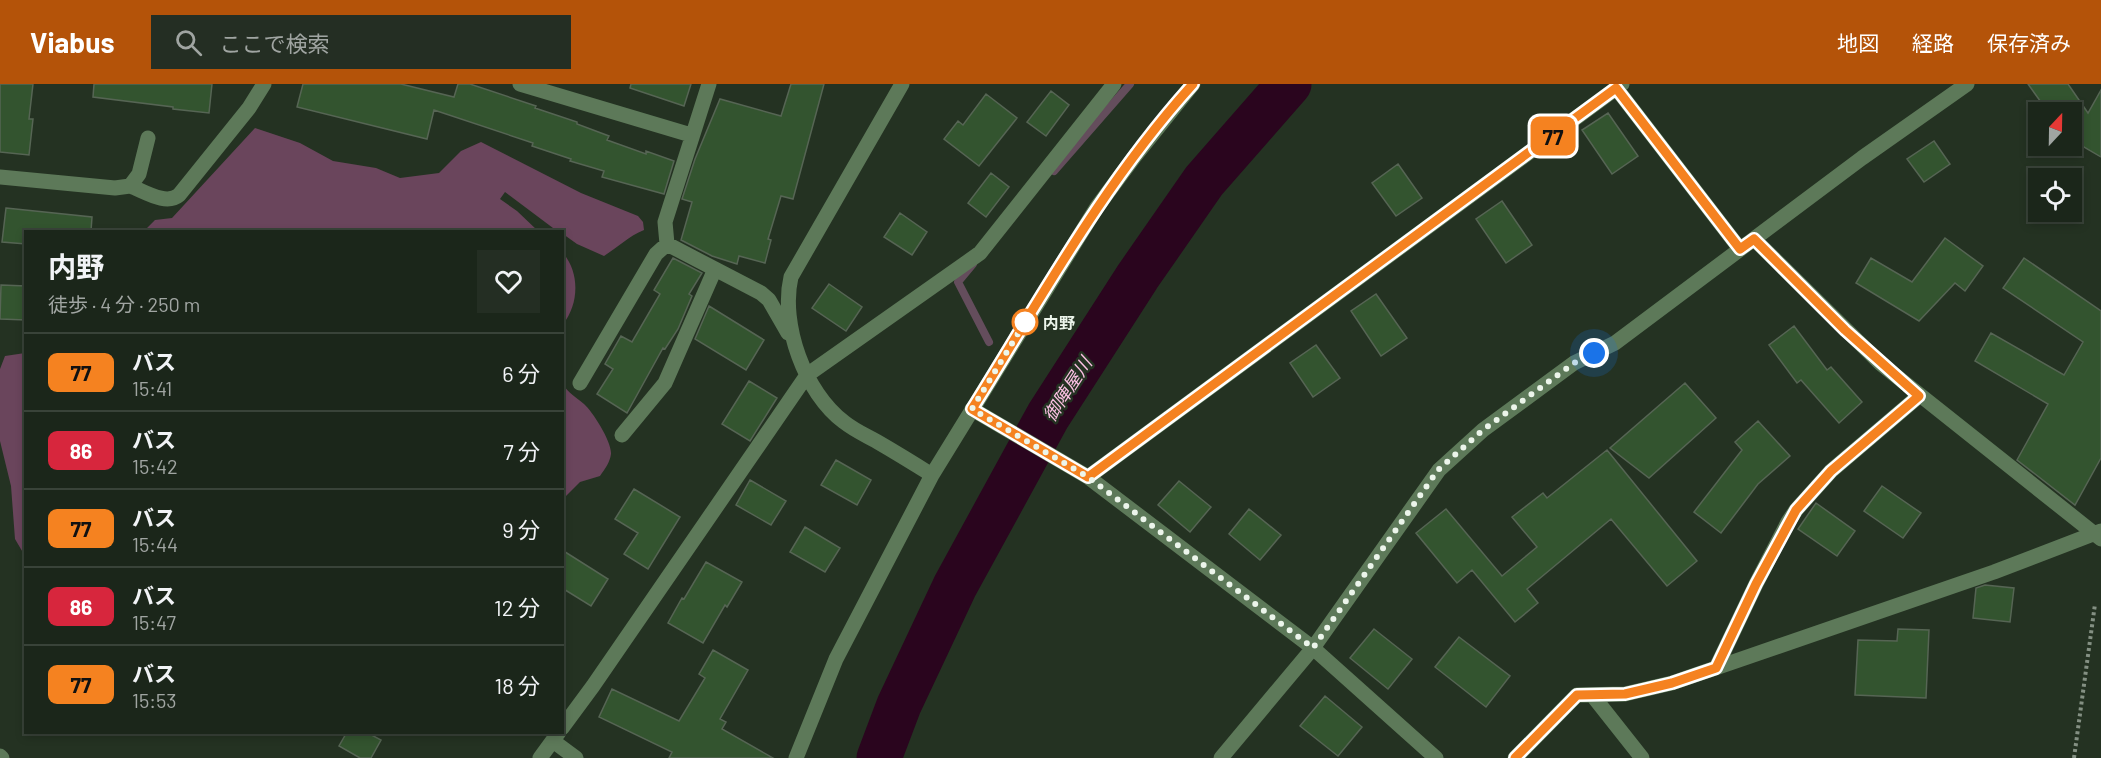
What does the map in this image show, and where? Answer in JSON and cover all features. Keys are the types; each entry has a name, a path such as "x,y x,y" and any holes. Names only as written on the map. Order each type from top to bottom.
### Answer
{"street":[{"path":"0,177 115,188 130,186 166,200 173,200 249,108 264,84"},
{"path":"520,84 691,135"},
{"path":"668,244 665,222 709,84"},
{"path":"792,340 787,303 791,277 902,84"},
{"path":"564,725 807,375 980,253 1114,84"},
{"path":"796,758 836,659 932,475 1097,207 1193,84"},
{"path":"1221,758 1313,648 1438,470 1492,423 1574,363 1615,342 1967,84"},
{"path":"1088,477 1619,86 1740,249"},
{"path":"130,186 139,174 148,138"},
{"path":"1754,239 1845,330 1919,396 2100,535"},
{"path":"668,244 761,293 769,300 792,340 807,375 829,408 843,421 932,475"},
{"path":"580,383 656,254 668,244"},
{"path":"622,435 665,383 716,269"},
{"path":"1716,668 1756,584 1796,510 1831,471 1919,396"},
{"path":"972,409 1088,477 1313,648 1436,758"},
{"path":"1515,758 1577,695 1625,694 1672,683 2100,535"},
{"path":"1593,696 1642,758"},
{"path":"540,758 556,736 576,758"}],"path":[{"path":"2074,758 2095,604"}],"shaded area":[{"path":"255,128 300,143 333,161 376,168 400,178 439,173 461,151 481,142 581,193 638,216 643,222 644,230 628,238 604,256 577,244 564,235 564,230 556,230 505,192 500,199 537,230 145,230 155,220 172,218"},
{"path":"564,254 569,261 575,279 575,298 564,322"},
{"path":"24,353 24,554 15,539 11,486 0,441 0,369 5,356"},
{"path":"564,385 597,420 611,454 600,476 580,482 564,498"}],"building":[{"path":"0,84 33,84 29,119 33,119 29,155 0,152"},
{"path":"94,84 212,84 209,113 93,97"},
{"path":"303,84 401,84 454,97 458,84 470,84 577,122 577,124 609,136 607,140 674,161 664,194 602,177 604,171 570,161 571,159 532,146 533,143 434,110 427,139 297,107"},
{"path":"631,84 691,84 684,106 630,88"},
{"path":"791,84 824,84 793,199 781,196 768,239 771,240 765,263 739,256 737,264 712,256 681,240 692,202 682,199 695,159 720,99 781,116"},
{"path":"2028,84 2068,84 2080,102 2041,102"},
{"path":"2101,90 2101,157 2082,146 2082,104 2088,113"},
{"path":"1051,91 1069,105 1046,136 1027,122"},
{"path":"986,94 1017,118 979,166 944,139 958,121 963,125"},
{"path":"1608,113 1638,156 1612,174 1582,130"},
{"path":"1934,141 1950,164 1924,182 1907,159"},
{"path":"1398,164 1422,198 1396,216 1372,183"},
{"path":"991,173 1009,187 986,217 968,203"},
{"path":"1502,201 1532,245 1506,263 1476,219"},
{"path":"6,208 92,217 91,230 24,230 24,244 2,242"},
{"path":"900,213 927,232 912,255 884,237"},
{"path":"1945,238 1983,266 1965,291 1955,283 1919,321 1856,283 1871,258 1912,282"},
{"path":"673,258 702,273 689,294 692,296 678,329 665,349 663,348 627,413 597,394 613,369 605,364 621,336 632,342 660,294 654,290"},
{"path":"2024,258 2101,311 2101,458 2075,505 2017,460 2048,404 1975,361 1991,333 2064,375 2083,342 2003,288"},
{"path":"829,284 862,307 846,331 812,308"},
{"path":"1,285 24,286 24,320 0,319"},
{"path":"1376,294 1407,338 1381,356 1351,311"},
{"path":"709,306 764,340 746,370 695,339"},
{"path":"1794,326 1827,370 1831,367 1862,402 1839,423 1801,380 1797,383 1769,345"},
{"path":"1316,345 1340,378 1313,397 1290,363"},
{"path":"749,381 777,398 750,441 722,424"},
{"path":"1685,383 1716,418 1649,478 1610,448"},
{"path":"1758,421 1790,456 1758,484 1721,533 1694,512 1742,450 1735,442"},
{"path":"1607,450 1697,561 1667,586 1611,519 1527,589 1538,603 1515,622 1472,570 1457,583 1416,533 1446,509 1502,576 1537,547 1512,517 1543,493 1547,498"},
{"path":"836,460 871,480 857,505 821,485"},
{"path":"750,480 786,501 771,525 736,505"},
{"path":"1179,481 1211,507 1190,532 1158,505"},
{"path":"1882,486 1921,513 1903,538 1864,511"},
{"path":"634,489 680,517 648,569 624,554 638,533 615,519"},
{"path":"1816,503 1855,531 1837,556 1798,529"},
{"path":"1249,509 1281,535 1260,560 1229,534"},
{"path":"805,527 840,548 825,572 790,552"},
{"path":"564,551 608,579 591,606 564,589"},
{"path":"706,562 742,582 727,607 725,605 703,643 668,623"},
{"path":"1985,585 2014,588 2010,622 1973,618 1976,588"},
{"path":"1374,629 1412,659 1388,689 1350,658"},
{"path":"1898,629 1929,630 1926,698 1855,695 1858,640 1897,641"},
{"path":"1459,637 1510,676 1486,707 1435,667"},
{"path":"713,650 748,670 720,719 726,722 722,729 773,758 669,758 672,752 599,717 612,689 679,721 705,678 699,674"},
{"path":"1325,696 1362,727 1338,756 1300,726"},
{"path":"346,734 370,734 381,740 371,758 360,758 339,746"}],"waterway":[{"path":"1054,171 1130,84"},
{"name":"御陣屋川","path":"879,758 899,705 955,586 1048,416 1138,276 1204,181 1289,84"},
{"path":"973,264 958,282 989,342"}],"bus line":[{"name":"77","path":"1193,84 1097,207 972,409 1088,477 1616,88 1740,249 1754,239 1845,330 1919,396 1831,471 1796,510 1756,584 1716,668 1672,683 1625,694 1577,695 1515,758"}],"place":[{"name":"内野","path":"1025,322"}],"route":[{"path":"1025,322 1027,319 972,409 1088,477 1313,648 1438,470 1483,430 1574,363 1594,353"}]}
